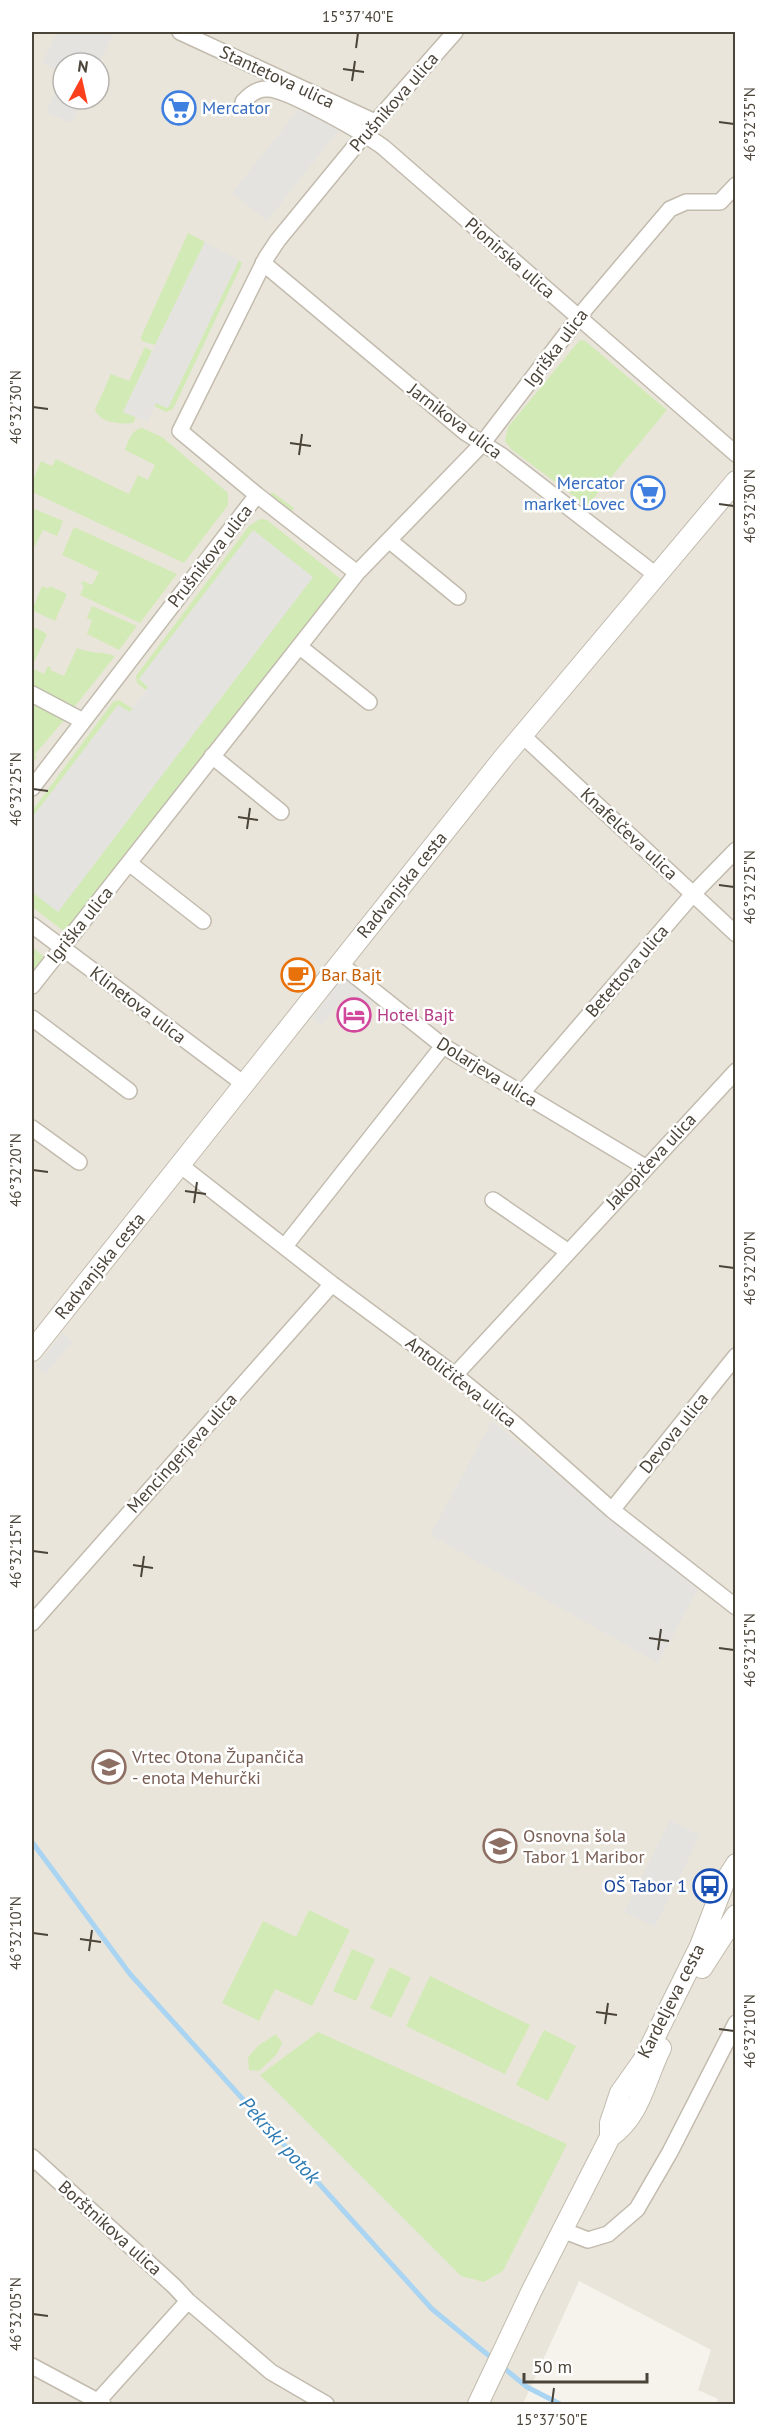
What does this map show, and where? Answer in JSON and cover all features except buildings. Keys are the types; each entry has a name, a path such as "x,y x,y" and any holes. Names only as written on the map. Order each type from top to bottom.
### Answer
{"street":[{"name":"Stantetova ulica","path":"180,32 370,128"},
{"name":"Prušnikova ulica","path":"32,788 257,495 180,431 265,261 370,128 455,32"},
{"path":"243,102 255,92 272,89 370,128"},
{"name":"Pionirska ulica","path":"370,128 383,147 735,454"},
{"name":"Igriška ulica","path":"32,987 61,947 357,573 482,444 579,318 670,209 686,202 720,202 735,185"},
{"name":"Jarnikova ulica","path":"265,261 466,433 501,455 657,576"},
{"name":"Radvanjska cesta","path":"32,1351 522,735 735,481"},
{"path":"257,495 357,573"},
{"path":"390,541 458,597"},
{"path":"300,647 369,702"},
{"path":"32,694 83,721"},
{"name":"Knafelčeva ulica","path":"522,735 735,934"},
{"path":"212,756 281,812"},
{"name":"Betettova ulica","path":"521,1094 693,894 735,850"},
{"path":"129,863 203,921"},
{"name":"Klinetova ulica","path":"32,925 244,1084"},
{"name":"Dolarjeva ulica","path":"339,963 443,1046 645,1167"},
{"path":"32,1018 129,1091"},
{"path":"285,1246 443,1046"},
{"name":"Jakopičeva ulica","path":"454,1375 735,1071"},
{"path":"32,1128 79,1162"},
{"name":"Antoličičeva ulica","path":"180,1165 332,1284 454,1375 515,1424 612,1510 735,1607"},
{"path":"493,1200 567,1251"},
{"name":"Mencingerjeva ulica","path":"32,1623 332,1284"},
{"name":"Devova ulica","path":"612,1510 735,1356"},
{"name":"Kardeljeva cesta","path":"610,2137 610,2123 620,2093 644,2059 700,1946 724,1883 735,1864"},
{"name":"Kardeljeva cesta","path":"478,2404 562,2230 610,2137 631,2117 646,2088 652,2064 706,1961 735,1915"},
{"path":"562,2230 588,2240 608,2235 636,2209 670,2152 735,2024"},
{"name":"Borštnikova ulica","path":"32,2157 188,2301 271,2372 326,2404"},
{"path":"32,2366 100,2403 188,2301"}],"shaded area":[{"path":"32,32 735,32 735,2404 716,2404 718,2399 698,2390 711,2350 579,2281 523,2404 32,2404"},
{"path":"57,32 114,32 105,51 51,51 51,68 42,63"},
{"path":"307,98 342,126 267,221 232,193"},
{"path":"51,101 51,111 77,111 71,123 46,112"},
{"path":"205,242 239,260 168,408 156,403 148,422 123,412"},
{"path":"253,530 313,577 58,912 32,892 32,818 118,705 130,712 148,687 139,679"},
{"path":"343,977 374,1002 367,1011 345,996 322,1026 312,1018"},
{"path":"62,1333 73,1341 46,1374 36,1367"},
{"path":"492,1421 699,1587 658,1663 430,1535"},
{"path":"670,1820 700,1835 655,1927 624,1912"}],"green space":[{"path":"188,233 205,242 155,345 142,341 141,337"},
{"path":"239,260 242,263 240,268 173,409 166,412 154,406 156,403 168,408"},
{"path":"584,340 667,410 587,506 511,449 505,441 508,427 579,341"},
{"path":"145,347 152,351 123,412 136,417 133,423 106,421 95,410 111,374 129,381"},
{"path":"142,428 162,437 228,493 228,505 184,563 32,492 32,482 41,461 52,466 56,459 129,494 138,475 148,480 155,465 125,450 133,433"},
{"path":"272,492 294,508 291,513 270,495"},
{"path":"32,508 63,521 57,536 43,530 35,546 32,544"},
{"path":"260,519 267,520 343,581 213,742 65,932 32,907 32,892 58,911 313,577 139,679 148,687 146,690 137,683 136,676 249,526"},
{"path":"74,527 177,574 140,623 80,595 84,586 81,584 83,581 92,585 99,572 62,555"},
{"path":"42,586 48,589 50,586 67,594 55,621 32,610"},
{"path":"92,606 137,626 119,650 87,634 92,621 87,618"},
{"path":"32,626 47,634 32,667"},
{"path":"77,648 115,656 72,710 32,690 32,668 44,674 48,666 50,670 64,676"},
{"path":"32,699 66,718 35,754 37,757 32,764"},
{"path":"119,700 133,709 130,713 118,705 32,818 32,811 113,702"},
{"path":"32,947 44,957 32,975"},
{"path":"309,1910 350,1930 312,2006 275,1989 259,2021 222,2003 263,1921 296,1937"},
{"path":"352,1949 375,1959 356,2001 333,1991"},
{"path":"390,1967 411,1978 391,2018 370,2008"},
{"path":"430,1976 530,2025 505,2074 406,2026"},
{"path":"544,2030 576,2046 548,2101 516,2085"},
{"path":"318,2032 567,2144 503,2271 484,2282 461,2276 260,2075"},
{"path":"276,2034 282,2043 277,2054 259,2071 249,2070 248,2057 258,2046"}],"waterway":[{"name":"Pekrski potok","path":"32,1842 130,1974 432,2309 527,2387 560,2404"}],"place":[{"name":"Mercator","path":"179,108"},
{"name":"Mercator market Lovec","path":"648,493"},
{"name":"Bar Bajt","path":"298,975"},
{"name":"Hotel Bajt","path":"354,1015"},
{"name":"Vrtec Otona Župančiča - enota Mehurčki","path":"109,1767"},
{"name":"Osnovna šola Tabor 1 Maribor","path":"500,1846"},
{"name":"OŠ Tabor 1","path":"710,1886"}]}
